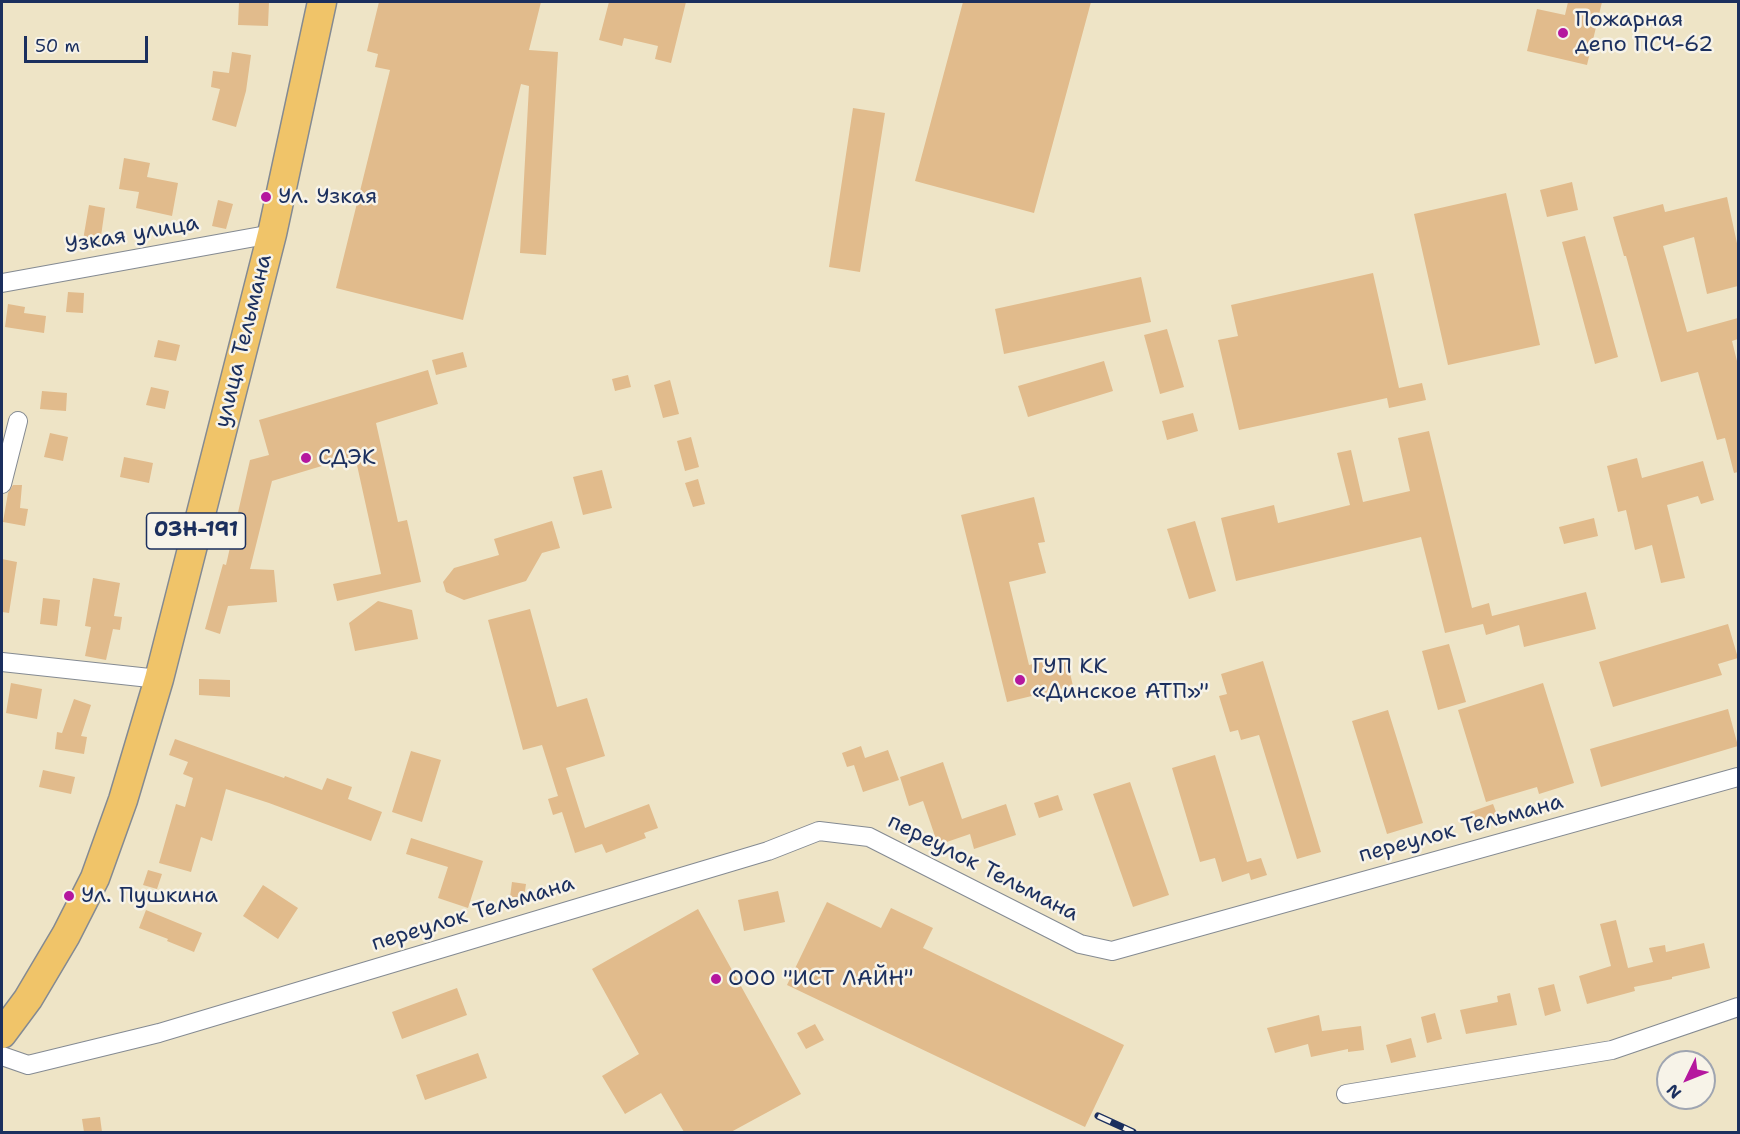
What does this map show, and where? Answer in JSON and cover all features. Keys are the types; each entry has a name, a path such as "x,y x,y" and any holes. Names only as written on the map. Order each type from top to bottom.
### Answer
{"main road":[{"name":"улица Тельмана","path":"2,1034 28,999 66,935 95,878 123,800 159,679 272,234 322,2"}],"street":[{"name":"Узкая улица","path":"2,283 272,234"},
{"path":"2,484 18,421"},
{"path":"2,662 159,679"},
{"name":"переулок Тельмана","path":"2,1056 28,1065 159,1033 768,851 819,831 869,837 1080,944 1112,951 1738,777"},
{"path":"1346,1094 1612,1050 1738,1007"}],"building":[{"path":"239,2 269,2 268,26 238,25"},
{"path":"379,2 541,2 529,50 558,52 546,255 520,253 529,86 521,84 463,320 336,288 390,70 375,67 378,54 367,51"},
{"path":"609,2 686,2 671,63 655,59 658,46 624,38 622,46 599,40"},
{"path":"963,2 1091,2 1034,213 915,181"},
{"name":"Пожарная депо ПСЧ-62","path":"1568,2 1602,2 1587,65 1527,51 1537,9 1565,15"},
{"path":"232,52 251,55 246,91 236,127 212,120 220,89 211,87 213,71 229,73"},
{"path":"853,108 885,113 860,272 829,267"},
{"path":"124,158 150,163 147,177 178,183 172,216 136,208 139,192 119,189"},
{"path":"1572,182 1578,210 1547,217 1540,190"},
{"path":"1506,193 1540,345 1448,365 1414,214"},
{"path":"1727,197 1738,248 1738,286 1707,294 1694,237 1663,246 1687,332 1738,318 1738,339 1732,341 1738,365 1738,472 1734,473 1725,438 1717,440 1698,372 1661,382 1613,217 1663,204 1665,212"},
{"path":"218,200 233,204 226,229 212,226"},
{"path":"89,205 105,208 100,243 83,240"},
{"path":"1585,236 1618,357 1595,364 1562,242"},
{"path":"1373,273 1399,388 1422,383 1426,400 1389,408 1387,398 1239,430 1218,340 1238,336 1231,305"},
{"path":"1141,277 1151,322 1004,354 995,309"},
{"path":"68,292 84,293 83,313 66,312"},
{"path":"8,304 25,307 24,313 46,316 44,333 5,327"},
{"path":"1167,329 1184,387 1160,394 1144,335"},
{"path":"158,340 180,345 176,361 154,357"},
{"path":"463,352 467,367 436,375 432,360"},
{"path":"1104,361 1113,391 1028,417 1018,386"},
{"path":"428,370 438,404 376,423 398,522 407,520 421,582 337,601 333,584 381,574 355,456 272,481 250,569 274,570 277,602 228,606 220,634 205,629 223,564 226,565 250,460 269,455 259,420"},
{"path":"628,375 631,387 615,391 612,379"},
{"path":"670,380 679,414 663,418 654,385"},
{"path":"151,387 169,391 165,409 146,405"},
{"path":"42,391 67,393 66,411 40,409"},
{"path":"1193,413 1198,431 1167,440 1162,421"},
{"path":"1429,431 1472,608 1489,603 1492,616 1586,592 1596,629 1524,647 1519,625 1486,635 1483,624 1445,633 1421,537 1236,581 1221,518 1274,505 1278,523 1350,505 1337,453 1351,450 1363,502 1410,491 1398,438"},
{"path":"50,433 68,437 63,461 44,457"},
{"path":"691,437 699,467 685,471 677,441"},
{"path":"124,457 153,463 149,483 120,477"},
{"path":"1637,458 1642,478 1703,461 1714,500 1701,504 1698,496 1667,505 1685,578 1661,583 1652,545 1635,550 1626,510 1618,512 1607,466"},
{"path":"602,470 612,508 583,515 573,477"},
{"path":"698,479 705,504 693,507 685,483"},
{"path":"13,485 22,485 20,508 28,509 25,526 3,522 8,493"},
{"path":"1034,497 1045,542 1038,543 1046,573 1009,582 1029,665 1066,656 1073,686 1007,702 961,515"},
{"path":"1594,518 1598,536 1564,544 1559,527"},
{"path":"552,521 560,548 542,553 526,581 464,600 446,592 443,582 454,568 499,555 494,539"},
{"path":"1195,521 1216,591 1189,599 1167,529"},
{"path":"2,559 17,562 9,613 2,612"},
{"path":"93,578 120,583 114,616 122,617 120,630 113,629 106,660 85,656 91,627 85,626"},
{"path":"43,598 60,600 57,626 40,624"},
{"path":"378,601 412,610 418,639 355,651 349,623"},
{"path":"530,609 557,707 587,698 605,756 566,768 585,828 649,804 658,828 644,833 646,838 606,853 602,844 575,853 562,812 553,815 548,799 558,796 542,745 523,750 488,620"},
{"path":"1728,624 1738,658 1718,664 1722,675 1613,707 1599,662"},
{"path":"1449,644 1466,702 1438,710 1422,651"},
{"path":"1263,661 1321,852 1297,859 1259,735 1241,740 1238,730 1230,732 1219,696 1227,694 1221,674"},
{"path":"199,679 230,680 230,697 199,695"},
{"path":"11,683 42,689 37,719 6,713"},
{"path":"1543,683 1574,783 1539,794 1537,787 1486,802 1458,710"},
{"path":"74,699 91,705 81,736 87,737 84,754 55,749 57,732 62,733"},
{"path":"1728,709 1738,746 1601,787 1590,749"},
{"path":"1388,710 1423,823 1387,834 1352,721"},
{"path":"175,739 322,790 327,778 352,787 348,799 382,812 371,841 226,789 212,841 201,837 191,872 159,863 176,804 185,807 193,778 183,774 188,762 169,755"},
{"path":"861,746 865,758 888,750 899,780 863,792 854,765 847,767 842,753"},
{"path":"411,751 441,760 422,822 392,812"},
{"path":"1215,755 1247,862 1261,858 1267,875 1251,880 1249,873 1222,882 1215,858 1200,862 1172,768"},
{"path":"943,762 962,819 1006,804 1016,835 974,849 970,834 938,845 923,801 909,806 900,777"},
{"path":"43,770 75,777 71,794 39,787"},
{"path":"1130,782 1169,895 1133,907 1093,794"},
{"path":"1058,795 1063,810 1039,818 1034,803"},
{"path":"1493,804 1499,820 1475,827 1470,812"},
{"path":"411,838 483,861 468,908 438,898 448,867 406,854"},
{"path":"148,870 162,874 157,889 143,885"},
{"path":"512,882 526,884 524,898 510,897"},
{"path":"263,885 298,908 278,939 243,916"},
{"path":"778,891 785,922 744,931 738,900"},
{"path":"827,902 881,928 891,908 933,928 923,948 1124,1045 1085,1127 787,985"},
{"path":"698,909 801,1094 731,1132 684,1132 661,1093 625,1114 602,1076 639,1054 592,969"},
{"path":"146,910 202,933 194,952 139,928"},
{"path":"1616,920 1628,968 1653,962 1649,948 1665,945 1666,952 1704,943 1710,968 1634,987 1635,991 1587,1004 1579,976 1611,966 1600,924"},
{"path":"1554,984 1561,1011 1545,1016 1538,988"},
{"path":"457,988 467,1015 402,1039 392,1012"},
{"path":"1510,993 1517,1025 1466,1034 1460,1010 1498,1002 1497,996"},
{"path":"1435,1013 1442,1039 1427,1043 1421,1017"},
{"path":"1319,1015 1322,1031 1361,1026 1364,1050 1348,1052 1348,1049 1311,1057 1308,1044 1275,1053 1267,1028"},
{"path":"815,1024 824,1040 806,1049 797,1033"},
{"path":"1411,1038 1416,1057 1391,1063 1386,1045"},
{"path":"478,1053 487,1078 425,1100 416,1075"},
{"path":"100,1117 102,1132 84,1132 82,1119"}],"railway":[{"path":"1098,1116 1133,1132"}],"place":[{"name":"Пожарная депо ПСЧ-62","path":"1563,33"},
{"name":"Ул. Узкая","path":"266,197"},
{"name":"СДЭК","path":"306,458"},
{"name":"ГУП КК «Динское АТП»\"","path":"1020,680"},
{"name":"Ул. Пушкина","path":"69,896"},
{"name":"ООО \"ИСТ ЛАЙН\"","path":"716,979"}]}
